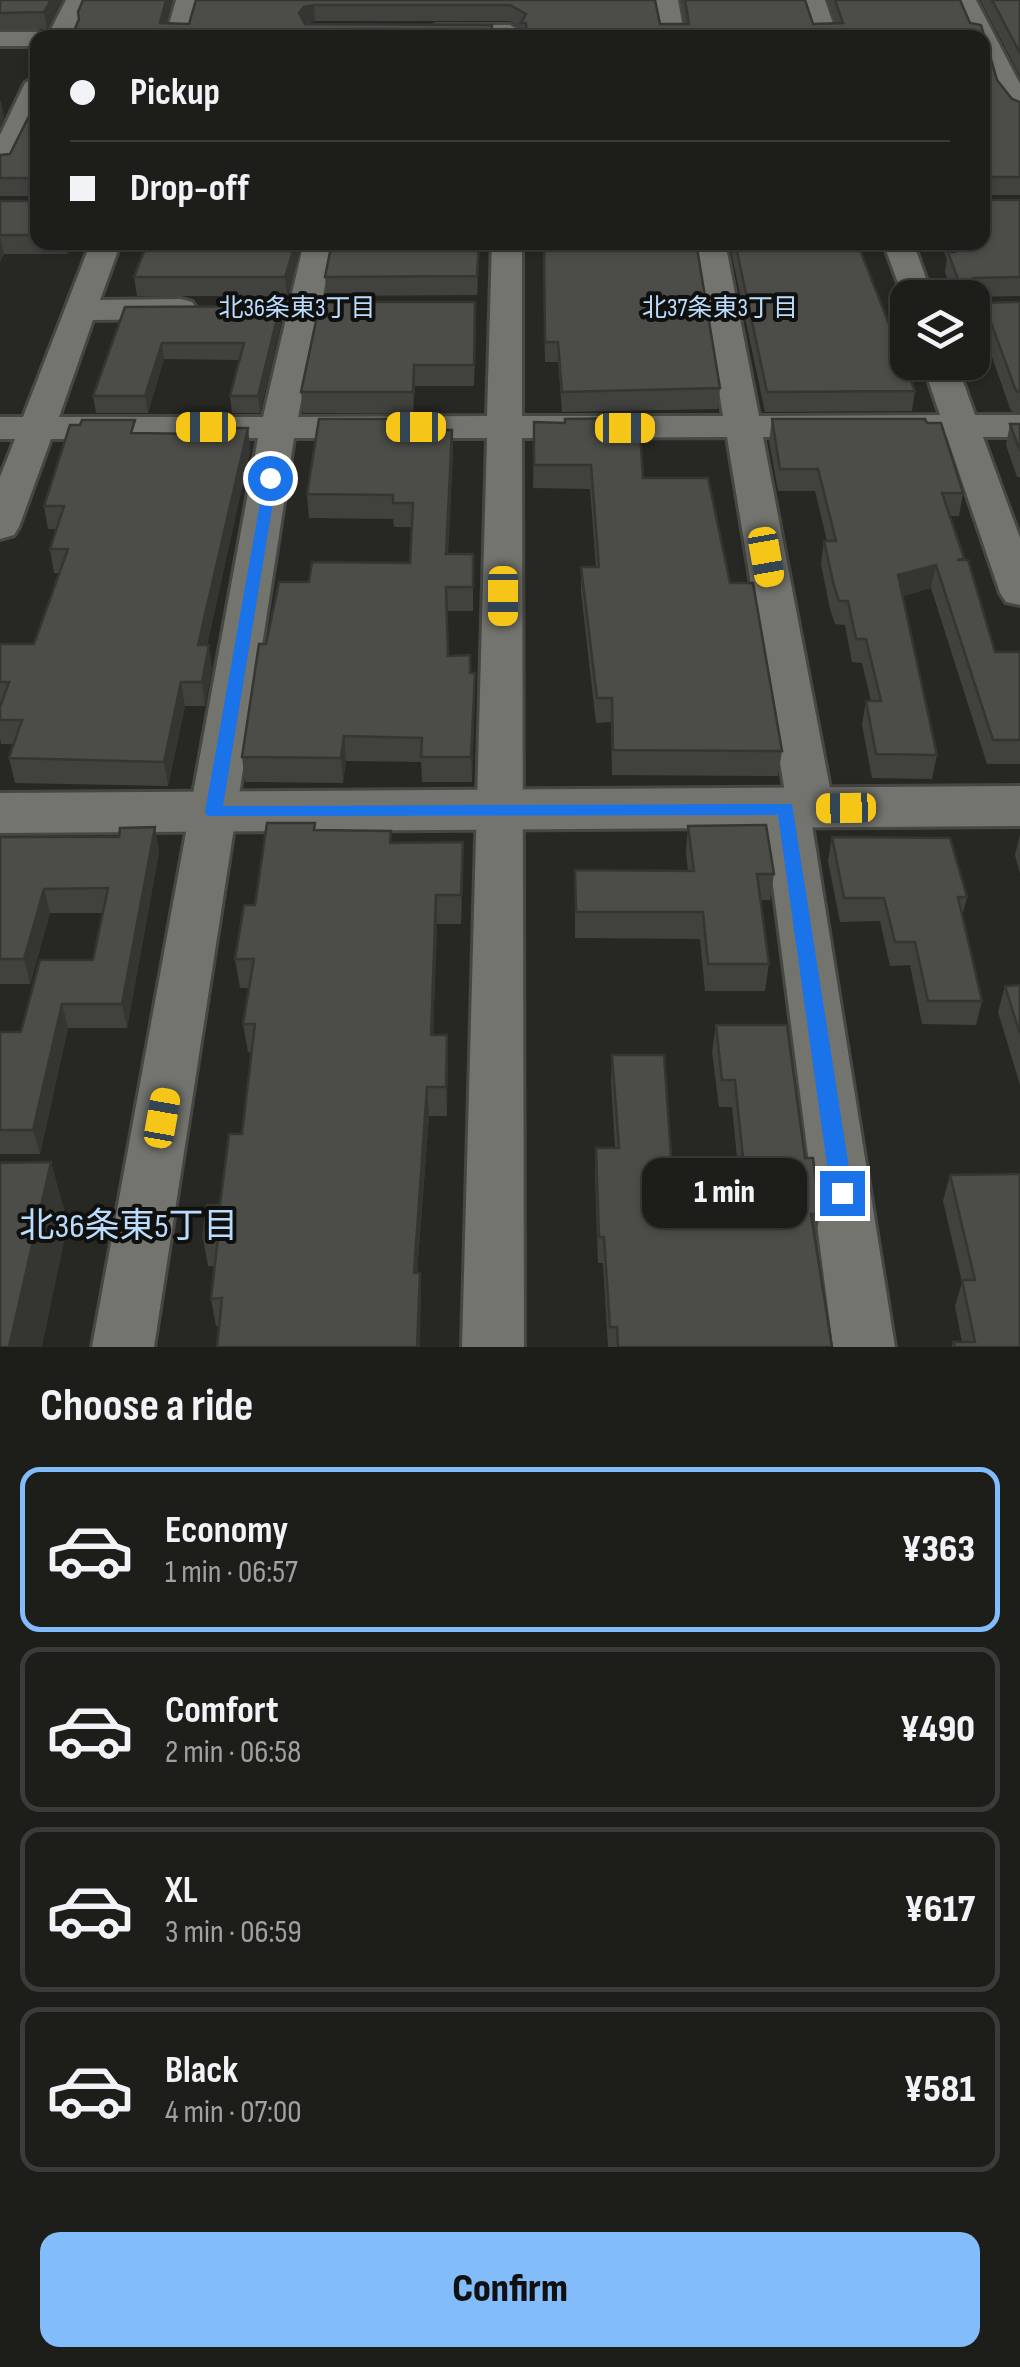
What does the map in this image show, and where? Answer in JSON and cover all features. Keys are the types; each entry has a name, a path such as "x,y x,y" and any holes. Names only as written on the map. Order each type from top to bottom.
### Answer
{"street":[{"path":"62,30 78,0"},
{"path":"179,30 188,0"},
{"path":"510,0 510,30"},
{"path":"666,0 671,30"},
{"path":"813,0 823,30"},
{"path":"964,0 979,30"},
{"path":"0,40 30,39"},
{"path":"990,51 1020,110"},
{"path":"0,89 30,86"},
{"path":"3,150 30,98"},
{"path":"0,527 103,250"},
{"path":"122,1347 278,427 317,250"},
{"path":"493,1347 505,427 488,309 505,250"},
{"path":"711,250 744,428 798,809 864,1347"},
{"path":"901,250 911,280"},
{"path":"83,310 215,309"},
{"path":"946,380 1020,590"},
{"path":"0,428 1020,426"},
{"path":"0,813 1020,806"}],"building":[{"path":"0,0 51,0 44,12 0,13"},
{"path":"83,0 166,0 160,23 189,24 196,0 655,0 660,24 689,24 685,0 805,0 813,24 843,23 835,0 960,0 970,23 981,25 982,30 526,30 526,23 521,23 526,14 510,5 314,5 299,13 305,24 492,25 492,30 74,30"},
{"path":"992,0 1020,0 1020,53"},
{"path":"990,56 997,80 1012,99 1020,102 1020,177 990,177"},
{"path":"30,114 30,178 0,178 0,155 10,154"},
{"path":"990,200 1020,200 1020,277 958,280 948,252 990,250"},
{"path":"0,201 30,201 30,235 0,235"},
{"path":"145,250 293,250 285,277 134,277"},
{"path":"330,250 479,250 477,276 325,277"},
{"path":"544,250 697,250 720,388 562,392 558,342 545,342"},
{"path":"737,250 860,250 890,327 890,380 911,380 915,391 767,392"},
{"path":"320,302 475,302 474,365 414,365 413,392 301,392"},
{"path":"1020,302 1020,392 1016,391 990,320 990,303"},
{"path":"280,306 258,396 230,396 244,343 162,343 145,396 93,396 125,307"},
{"path":"639,418 643,478 708,478 730,583 753,583 782,751 613,750 612,698 597,698 581,567 599,567 591,465 534,465 534,422"},
{"path":"319,419 410,419 410,430 452,430 446,554 473,554 473,587 446,587 448,656 470,655 470,673 475,673 471,757 421,757 422,738 344,736 341,758 242,757 259,644 266,644 279,582 309,582 312,562 410,563 413,503 393,503 393,495 307,494"},
{"path":"772,419 925,419 927,423 941,423 963,493 942,493 964,558 957,560 968,560 995,652 1020,652 1020,740 993,740 936,565 898,575 937,755 876,754 866,701 881,701 866,639 856,639 848,601 839,601 834,586 824,541 836,541 818,469 780,469"},
{"path":"82,420 135,420 131,433 205,434 206,428 248,428 198,645 209,645 202,682 181,682 164,762 9,758 22,720 0,720 9,682 0,682 0,644 34,644 68,549 50,549 64,506 44,506 70,425 80,425"},
{"path":"1010,424 1020,424 1020,451"},
{"path":"267,823 315,823 314,830 391,831 390,843 463,842 461,895 436,895 431,1035 447,1035 446,1087 427,1087 414,1273 420,1273 417,1347 217,1347 222,1298 211,1299 218,1238 203,1238 207,1205 220,1205 229,1134 242,1134 255,1024 243,1024 254,959 235,959 244,905 255,905"},
{"path":"766,825 774,874 757,874 769,964 708,964 703,912 576,912 575,870 694,871 688,826"},
{"path":"155,827 122,1004 62,1004 33,1130 0,1130 0,1032 21,1032 40,960 93,960 108,888 44,889 24,959 0,959 0,837 119,837 120,828"},
{"path":"832,837 950,838 967,897 958,897 982,1001 928,1001 915,942 895,942 884,898 844,898"},
{"path":"1020,985 1020,1034 1005,986"},
{"path":"716,1025 787,1025 805,1158 813,1158 820,1214 811,1214 832,1347 618,1347 617,1327 610,1327 604,1237 599,1237 596,1148 619,1148 612,1055 664,1055 676,1227 738,1227 731,1158 743,1158 735,1080 722,1080"},
{"path":"51,1162 9,1347 0,1347 0,1163"},
{"path":"1020,1174 1020,1347 955,1347 953,1342 975,1342 962,1280 975,1280 950,1175"}],"district":[{"name":"北36条東3丁目","path":"297,307"},
{"name":"北37条東3丁目","path":"720,307"},
{"name":"北36条東5丁目","path":"129,1225"}],"route":[{"path":"270,478 214,812 786,809 842,1193"}]}
